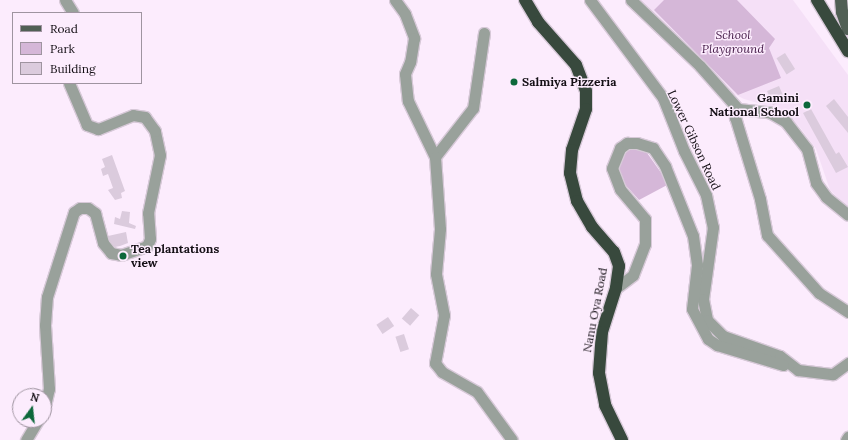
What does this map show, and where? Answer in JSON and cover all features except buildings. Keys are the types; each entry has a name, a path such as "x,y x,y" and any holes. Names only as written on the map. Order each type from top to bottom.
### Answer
{"highway":[{"name":"Nanu Oya Road","path":"525,0 538,22 576,65 586,91 586,109 572,150 570,174 577,201 592,227 614,252 619,266 616,288 602,332 599,373 605,405 622,440"},
{"path":"816,0 848,52"}],"main road":[{"path":"841,0 842,12 848,29"}],"street":[{"path":"65,0 72,12"},
{"path":"395,0 405,14 414,38 410,62 405,74 408,101 435,157 440,228 436,274 444,315 435,363 442,372 477,392 512,440"},
{"name":"Lower Gibson Road","path":"590,0 663,98 684,151 706,195 713,227 703,299 707,320 723,336 780,356 798,370"},
{"path":"631,0 700,66 738,109 769,112 786,122 807,149 816,183 826,197 848,215"},
{"path":"435,157 473,108 484,33"},
{"path":"49,388 45,325 47,297 74,212 80,208 88,208 95,213 102,243 111,253 121,255 147,246 150,239 148,213 160,155 155,131 145,117 132,115 98,129 87,125 69,84"},
{"path":"738,109 735,117 760,199 767,235 819,293 848,312"},
{"path":"616,288 633,275 644,244 646,230 645,219 620,189 612,168 620,148 627,143 637,143 653,148 665,166 692,236 697,265 692,309 708,339 717,345 798,370 833,374 848,363"},
{"path":"26,440 33,428"},
{"path":"846,440 848,436"}],"shaded area":[{"name":"Gamini National School","path":"639,0 793,0 848,75 848,208 830,190 816,149 798,125 772,107 744,99 732,93"}],"green space":[{"name":"School Playground","path":"664,0 737,0 775,39 769,48 781,78 738,95 654,10"},
{"path":"626,147 645,150 669,184 639,200 621,180 617,163"}],"place":[{"name":"Salmiya Pizzeria","path":"514,82"},
{"name":"Gamini National School","path":"807,105"},
{"name":"Tea plantations view","path":"123,256"}]}
